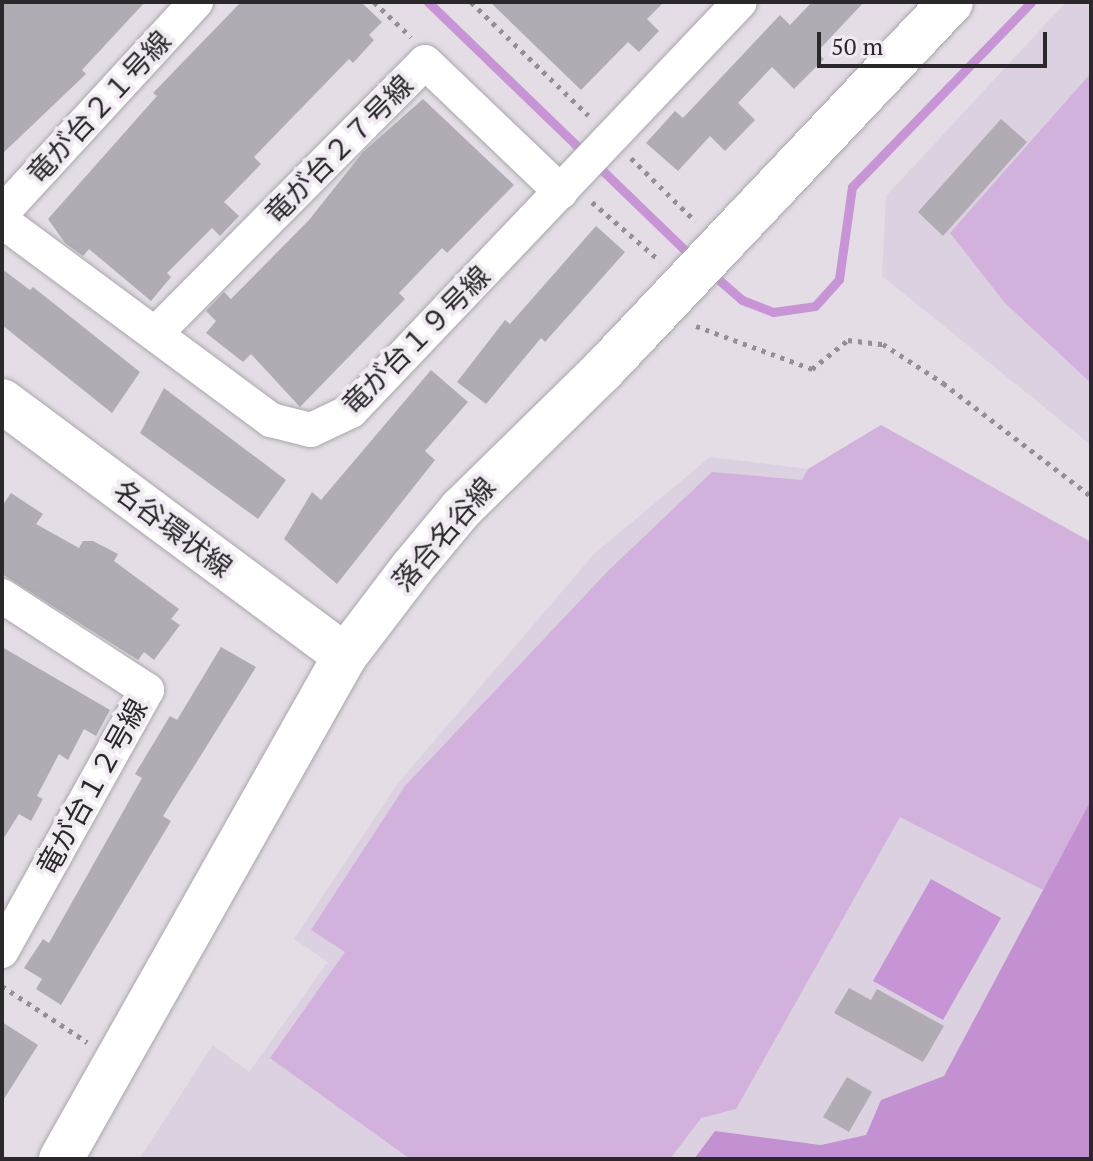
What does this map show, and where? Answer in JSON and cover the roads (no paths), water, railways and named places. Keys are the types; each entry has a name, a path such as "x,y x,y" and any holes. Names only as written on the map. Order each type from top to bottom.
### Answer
{"street":[{"name":"竜が台２１号線","path":"2,213 196,2"},
{"name":"竜が台１９号線","path":"2,221 271,420 311,430 331,424 351,411 740,2"},
{"name":"落合名谷線","path":"61,1159 345,656 461,509 604,369 951,2"},
{"name":"竜が台２７号線","path":"155,334 425,62 561,192"},
{"name":"名谷環状線","path":"3,403 345,656"},
{"name":"竜が台１２号線","path":"2,596 147,690 2,951"}],"waterway":[{"path":"428,2 693,258"},
{"path":"711,273 742,300 773,312 815,306 839,279 852,187 1031,2"}]}
